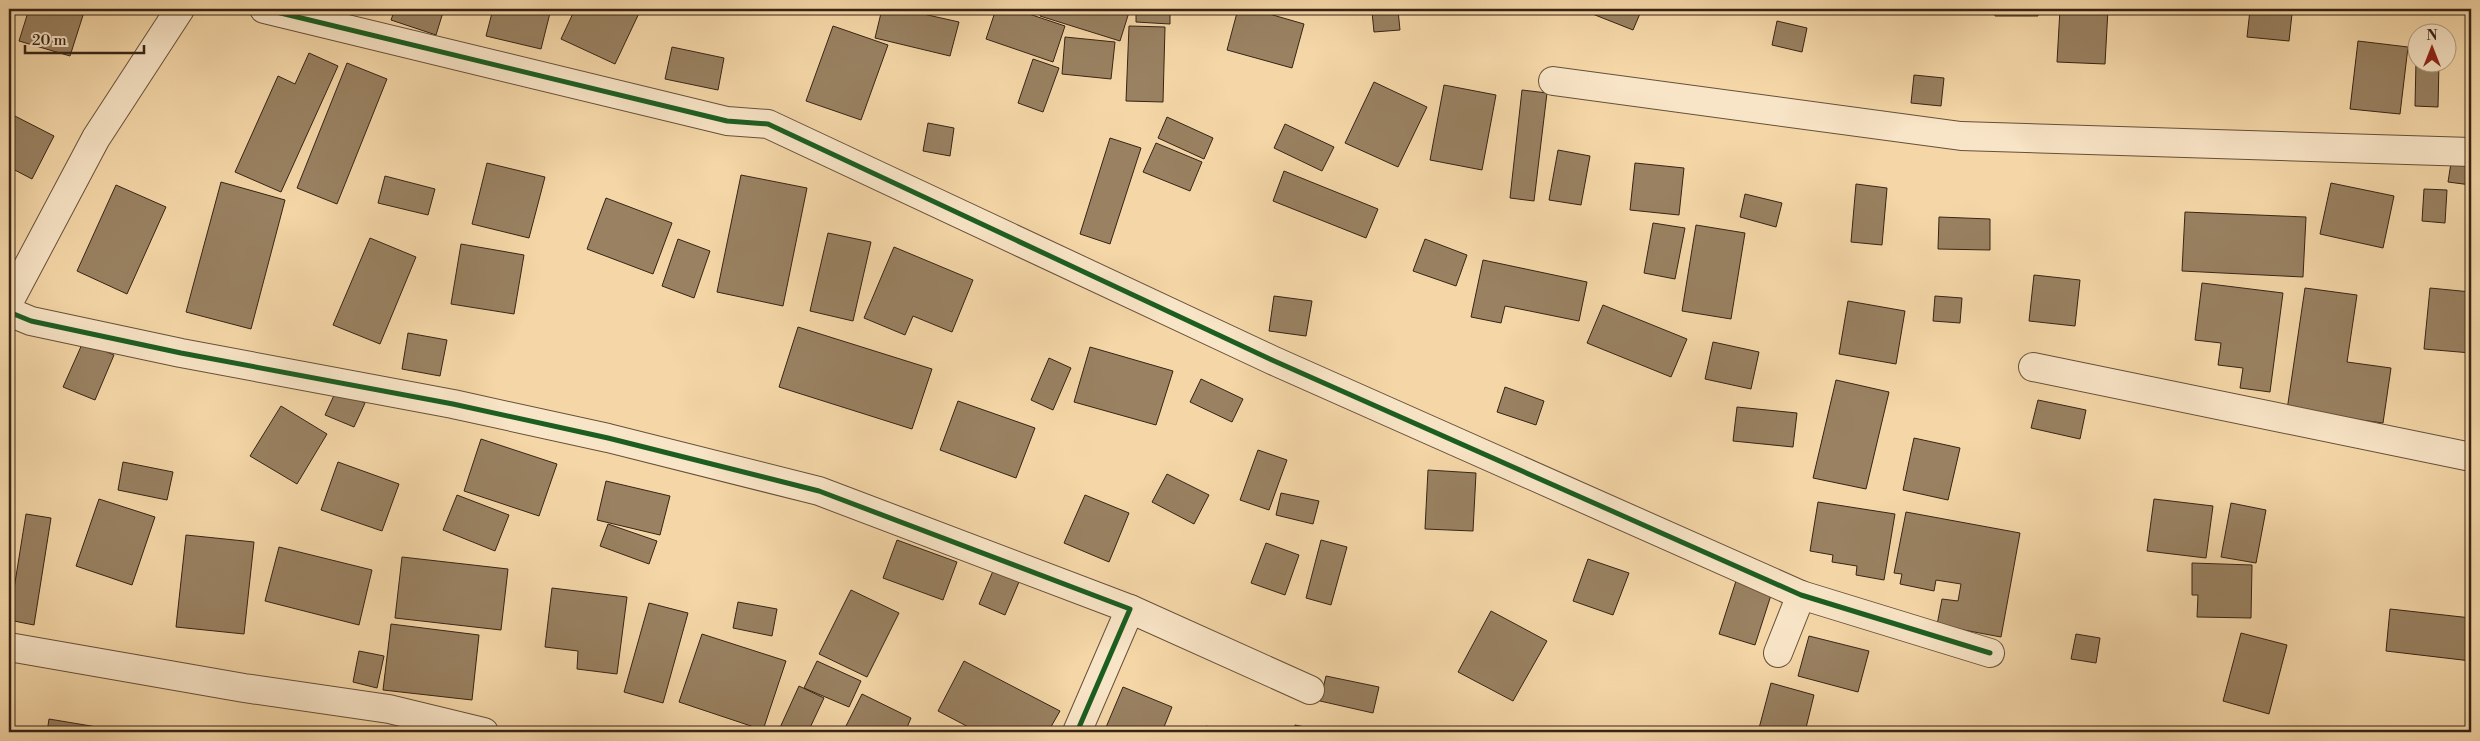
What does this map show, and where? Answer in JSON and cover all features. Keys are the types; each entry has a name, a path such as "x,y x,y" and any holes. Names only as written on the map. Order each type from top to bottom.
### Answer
{"street":[{"path":"9,302 96,138 180,9"},
{"path":"264,9 727,121 768,124 1272,360 1801,595 1990,653"},
{"path":"1553,81 1961,136 2471,152"},
{"path":"9,312 31,321 181,353 453,404 608,438 819,491 1130,609 1310,690"},
{"path":"2033,368 2471,458"},
{"path":"1778,653 1801,595"},
{"path":"1077,732 1130,609"},
{"path":"9,647 244,688 389,709 484,732"}],"building":[{"path":"29,9 85,9 70,56 19,41"},
{"path":"395,9 444,9 436,35 391,20"},
{"path":"493,9 551,9 541,49 486,36"},
{"path":"575,9 641,9 615,64 561,39"},
{"path":"882,9 901,9 959,22 950,56 875,38"},
{"path":"996,9 1014,9 1065,26 1053,62 986,39"},
{"path":"1042,9 1130,9 1120,41 1040,16"},
{"path":"1136,9 1170,9 1170,24 1136,22"},
{"path":"1238,9 1252,9 1304,24 1292,68 1227,50"},
{"path":"1592,9 1642,9 1633,30 1590,13"},
{"path":"1995,9 2037,9 2038,16 1995,16"},
{"path":"2060,9 2108,9 2105,64 2057,62"},
{"path":"1398,10 1400,30 1374,32 1372,12"},
{"path":"2250,10 2292,14 2289,41 2247,37"},
{"path":"1777,21 1807,28 1802,52 1772,45"},
{"path":"833,26 888,45 861,120 806,101"},
{"path":"1129,26 1165,27 1163,102 1126,101"},
{"path":"1065,37 1115,42 1111,79 1062,74"},
{"path":"2358,41 2408,47 2400,114 2350,109"},
{"path":"672,47 724,58 718,90 665,79"},
{"path":"309,53 338,66 281,192 235,172 278,76 295,84"},
{"path":"1033,59 1059,68 1043,112 1018,103"},
{"path":"347,63 387,79 337,204 297,188"},
{"path":"2416,72 2439,72 2438,107 2415,106"},
{"path":"1914,75 1944,78 1941,106 1911,103"},
{"path":"1374,82 1427,107 1398,167 1345,143"},
{"path":"1444,85 1496,95 1482,170 1430,160"},
{"path":"1522,90 1547,93 1534,201 1510,198"},
{"path":"9,113 54,136 32,179 9,167"},
{"path":"1167,117 1213,138 1204,159 1158,138"},
{"path":"928,123 954,128 950,156 923,151"},
{"path":"1285,124 1334,147 1322,171 1274,148"},
{"path":"1110,138 1141,148 1110,244 1080,234"},
{"path":"1156,143 1202,162 1190,191 1143,172"},
{"path":"1558,150 1590,156 1581,205 1549,200"},
{"path":"487,163 545,177 529,238 472,224"},
{"path":"1635,163 1684,168 1679,215 1630,210"},
{"path":"2451,163 2471,165 2471,185 2448,182"},
{"path":"1284,171 1378,209 1366,238 1273,201"},
{"path":"741,175 807,188 783,306 717,292"},
{"path":"385,176 435,189 428,215 378,203"},
{"path":"221,182 285,200 251,329 186,312"},
{"path":"2331,183 2394,196 2383,248 2320,234"},
{"path":"1856,184 1887,188 1882,245 1851,242"},
{"path":"116,185 166,207 127,294 77,271"},
{"path":"2424,189 2447,190 2445,223 2422,221"},
{"path":"1745,194 1782,203 1776,227 1740,217"},
{"path":"606,198 672,223 653,274 587,249"},
{"path":"2185,212 2306,217 2303,277 2182,271"},
{"path":"1939,217 1990,219 1990,250 1938,249"},
{"path":"1653,223 1685,228 1675,279 1644,273"},
{"path":"1696,225 1745,233 1731,319 1682,311"},
{"path":"828,233 871,242 853,321 810,311"},
{"path":"370,238 416,257 380,344 333,325"},
{"path":"678,239 710,251 694,298 662,286"},
{"path":"1425,239 1467,255 1456,286 1413,271"},
{"path":"461,244 524,255 514,314 451,304"},
{"path":"894,247 973,280 952,332 913,316 905,335 864,318"},
{"path":"1483,260 1587,282 1579,321 1505,306 1501,323 1471,317"},
{"path":"2034,275 2080,280 2075,326 2029,321"},
{"path":"2202,283 2283,293 2270,392 2240,388 2243,368 2218,365 2221,343 2195,340"},
{"path":"2305,288 2357,295 2347,362 2391,368 2383,423 2287,410"},
{"path":"2430,288 2471,292 2471,353 2424,349"},
{"path":"1274,296 1312,301 1306,336 1269,331"},
{"path":"1935,296 1962,298 1960,323 1933,321"},
{"path":"1848,301 1905,311 1896,364 1839,354"},
{"path":"1603,305 1687,339 1671,377 1587,343"},
{"path":"798,327 932,369 912,429 779,387"},
{"path":"408,333 447,340 440,376 402,369"},
{"path":"83,342 114,355 95,400 63,387"},
{"path":"1713,342 1759,352 1751,389 1705,379"},
{"path":"1090,347 1173,371 1156,425 1074,402"},
{"path":"1049,358 1071,368 1053,410 1031,400"},
{"path":"1201,379 1243,399 1232,422 1190,402"},
{"path":"1836,380 1889,392 1866,489 1813,478"},
{"path":"1505,387 1544,401 1536,425 1497,412"},
{"path":"336,391 365,403 354,427 325,415"},
{"path":"2038,400 2086,410 2080,439 2031,428"},
{"path":"958,401 1035,428 1016,478 940,450"},
{"path":"281,406 327,434 297,484 250,456"},
{"path":"1737,407 1797,413 1793,447 1733,441"},
{"path":"1914,438 1960,448 1948,500 1903,490"},
{"path":"481,439 557,464 539,516 464,491"},
{"path":"1258,450 1287,460 1269,510 1240,500"},
{"path":"123,462 173,472 167,500 118,490"},
{"path":"338,462 399,484 382,531 321,510"},
{"path":"1428,470 1476,473 1473,531 1425,529"},
{"path":"1167,474 1209,495 1194,524 1152,502"},
{"path":"606,481 670,496 660,535 597,520"},
{"path":"1281,493 1319,501 1313,524 1276,515"},
{"path":"457,495 509,515 495,551 443,530"},
{"path":"1085,495 1129,513 1109,562 1064,543"},
{"path":"99,499 155,517 132,585 76,566"},
{"path":"2154,499 2213,506 2206,558 2147,551"},
{"path":"1818,502 1895,514 1884,580 1856,575 1857,566 1832,562 1833,555 1810,551"},
{"path":"2231,503 2266,510 2256,563 2221,557"},
{"path":"1906,512 2020,533 2001,637 1937,625 1942,599 1958,601 1961,584 1936,580 1934,591 1900,584 1902,574 1894,573"},
{"path":"26,514 51,518 34,625 9,620"},
{"path":"608,524 657,541 649,564 600,546"},
{"path":"186,535 254,542 244,634 176,627"},
{"path":"897,540 957,562 943,600 883,578"},
{"path":"1321,540 1347,547 1331,605 1306,598"},
{"path":"1266,543 1299,555 1285,595 1251,583"},
{"path":"279,547 372,570 359,625 265,601"},
{"path":"402,557 508,569 501,630 395,618"},
{"path":"1588,559 1629,573 1613,615 1573,601"},
{"path":"2192,563 2252,565 2251,618 2197,617 2198,595 2192,595"},
{"path":"993,571 1019,582 1005,615 979,604"},
{"path":"1736,581 1772,592 1755,645 1719,634"},
{"path":"552,588 627,597 617,674 577,669 578,651 545,647"},
{"path":"851,590 899,613 867,677 819,654"},
{"path":"738,602 777,609 772,636 733,628"},
{"path":"649,603 688,613 663,703 624,692"},
{"path":"2390,609 2471,618 2471,661 2386,651"},
{"path":"1491,611 1547,641 1513,701 1458,672"},
{"path":"391,624 479,635 472,700 383,690"},
{"path":"2241,633 2287,645 2269,714 2223,701"},
{"path":"702,634 786,661 763,730 679,702"},
{"path":"2076,634 2100,638 2096,663 2071,659"},
{"path":"1809,636 1869,651 1858,692 1798,676"},
{"path":"359,651 384,656 377,688 353,682"},
{"path":"817,661 861,681 849,707 804,688"},
{"path":"964,661 1060,711 1048,732 978,732 938,711"},
{"path":"1326,676 1379,687 1373,713 1320,701"},
{"path":"1771,683 1814,695 1805,732 1758,732"},
{"path":"799,686 824,698 808,732 778,732"},
{"path":"1123,687 1172,707 1162,732 1104,732"},
{"path":"862,694 911,718 905,732 843,732"},
{"path":"49,719 97,727 96,732 47,732"},
{"path":"1295,725 1319,730 1318,732 1293,732"},
{"path":"1206,726 1226,732 1204,732"}],"cycle path":[{"path":"264,9 727,121 768,124 1272,360 1801,595 1990,653"},
{"path":"9,312 31,321 181,353 453,404 608,438 819,491 1130,609 1077,732"}]}
